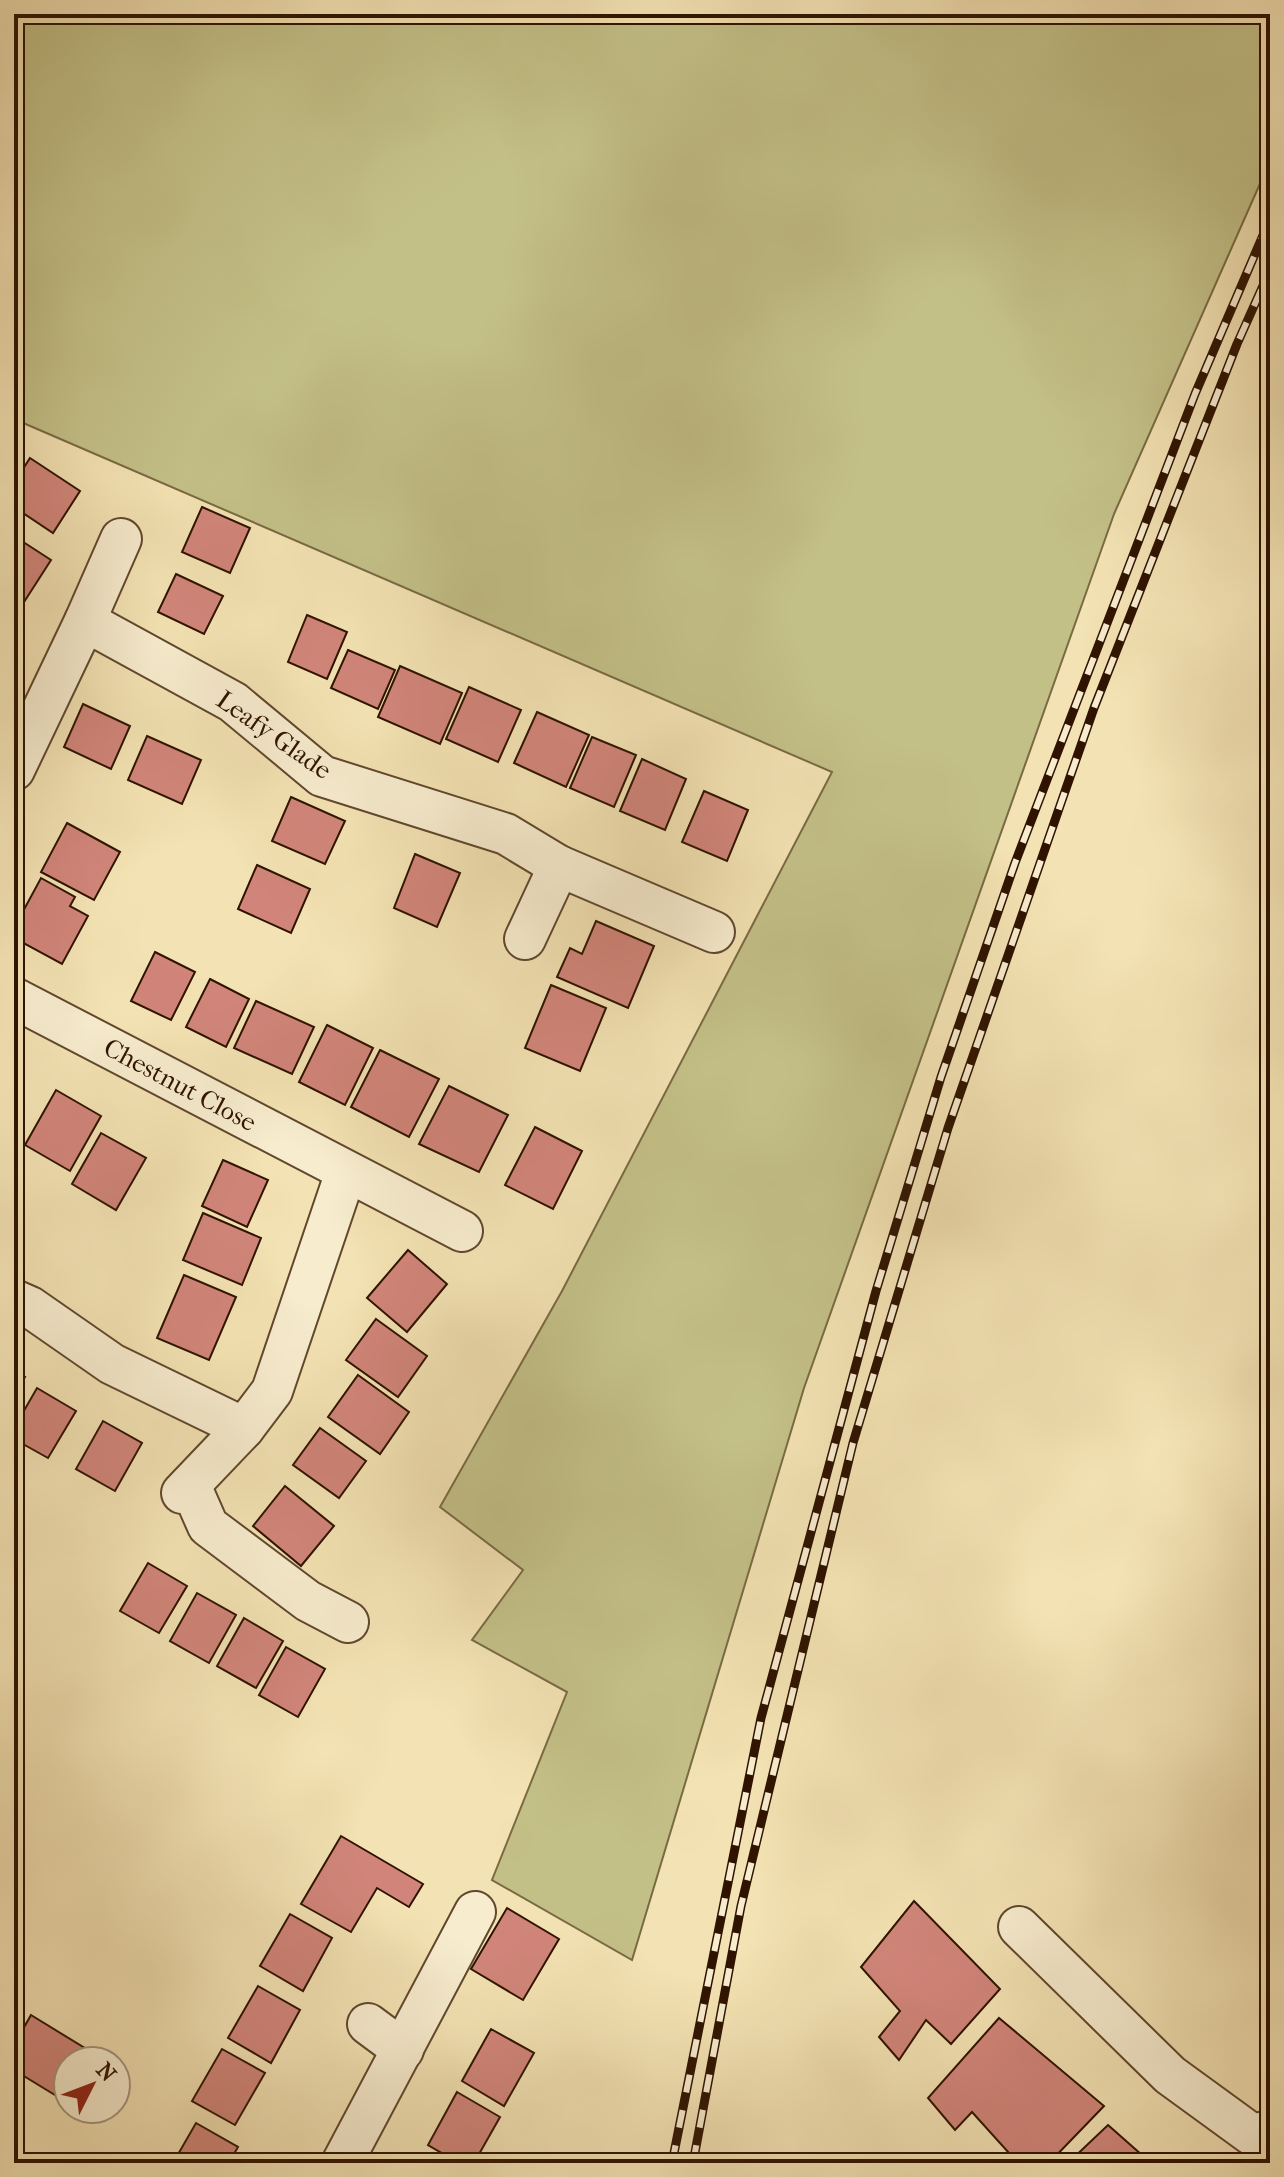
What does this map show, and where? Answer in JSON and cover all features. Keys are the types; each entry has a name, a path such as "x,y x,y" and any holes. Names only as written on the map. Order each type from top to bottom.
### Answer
{"street":[{"path":"14,770 121,539"},
{"name":"Leafy Glade","path":"85,621 233,702 322,776 506,834 559,866 714,932"},
{"path":"525,939 559,866"},
{"name":"Chestnut Close","path":"14,998 462,1231"},
{"path":"346,1172 272,1391 244,1428 186,1489 208,1526 308,1601 348,1622"},
{"path":"14,1300 30,1307 112,1364 244,1428"},
{"path":"342,2163 475,1912"},
{"path":"1019,1927 1170,2075 1251,2134 1270,2132"},
{"path":"368,2024 403,2050"}],"shaded area":[{"path":"14,14 1270,14 1270,161 1114,514 804,1388 632,1960 492,1880 567,1692 472,1640 523,1570 440,1507 562,1291 832,772 14,419"}],"building":[{"path":"30,458 80,491 53,533 14,507 14,483"},
{"path":"202,507 250,528 230,573 182,552"},
{"path":"14,536 51,560 24,602 14,595"},
{"path":"176,574 223,596 204,634 158,612"},
{"path":"307,615 347,632 327,679 288,662"},
{"path":"348,650 395,670 378,709 331,688"},
{"path":"400,666 462,693 440,744 378,717"},
{"path":"469,687 521,710 498,762 446,739"},
{"path":"83,704 130,726 111,769 64,747"},
{"path":"537,712 589,735 566,787 514,763"},
{"path":"147,736 201,760 182,804 128,780"},
{"path":"592,737 636,755 614,807 570,788"},
{"path":"642,759 686,779 665,830 620,811"},
{"path":"704,791 748,810 727,861 682,842"},
{"path":"291,797 345,821 325,864 272,841"},
{"path":"67,823 120,852 94,900 41,872"},
{"path":"415,854 460,873 437,927 394,908"},
{"path":"257,865 310,889 291,933 238,909"},
{"path":"41,878 75,897 70,906 88,916 62,964 14,938 14,928"},
{"path":"596,921 654,946 628,1008 557,977 570,948 582,954"},
{"path":"155,952 195,972 171,1020 131,1001"},
{"path":"210,979 249,999 226,1047 186,1027"},
{"path":"551,985 606,1008 580,1071 525,1048"},
{"path":"256,1001 314,1027 292,1074 234,1048"},
{"path":"327,1025 373,1048 345,1105 299,1082"},
{"path":"380,1050 439,1079 409,1137 351,1107"},
{"path":"449,1086 508,1115 479,1172 419,1144"},
{"path":"56,1090 101,1116 70,1171 25,1145"},
{"path":"535,1127 582,1151 553,1209 505,1185"},
{"path":"101,1133 146,1158 116,1210 72,1184"},
{"path":"223,1160 268,1180 247,1227 202,1206"},
{"path":"203,1213 261,1238 242,1285 183,1260"},
{"path":"408,1250 447,1284 407,1332 367,1298"},
{"path":"184,1275 236,1297 209,1360 157,1338"},
{"path":"376,1319 427,1356 398,1397 346,1360"},
{"path":"14,1371 25,1377 14,1396"},
{"path":"358,1375 409,1412 380,1454 328,1417"},
{"path":"37,1388 76,1411 48,1458 14,1439 14,1428"},
{"path":"103,1421 142,1443 115,1491 76,1469"},
{"path":"320,1428 366,1461 339,1498 293,1465"},
{"path":"285,1486 334,1526 301,1566 253,1526"},
{"path":"148,1563 187,1586 159,1633 120,1611"},
{"path":"197,1593 236,1615 209,1663 170,1641"},
{"path":"244,1618 283,1641 256,1688 217,1666"},
{"path":"286,1647 325,1669 298,1717 259,1695"},
{"path":"341,1836 423,1884 409,1907 377,1888 351,1932 301,1904"},
{"path":"914,1901 1000,1989 951,2044 926,2020 899,2060 879,2037 900,2011 861,1967"},
{"path":"507,1908 559,1939 523,2000 471,1969"},
{"path":"290,1914 332,1938 303,1991 260,1966"},
{"path":"258,1986 300,2010 271,2063 228,2038"},
{"path":"31,2015 80,2045 52,2045 52,2093 14,2070 14,2045"},
{"path":"999,2018 1104,2106 1049,2163 1018,2163 972,2112 955,2130 928,2098"},
{"path":"491,2029 534,2053 504,2106 462,2081"},
{"path":"222,2049 265,2073 235,2125 192,2101"},
{"path":"457,2092 500,2117 474,2163 459,2163 428,2145"},
{"path":"196,2123 238,2147 229,2163 173,2163"},
{"path":"1108,2125 1151,2163 1068,2163"}],"railway":[{"path":"672,2163 761,1718 876,1291 941,1077 1015,863 1195,394 1270,219"},
{"path":"693,2163 741,1906 853,1443 948,1128 1094,708 1237,344 1270,270"}]}
